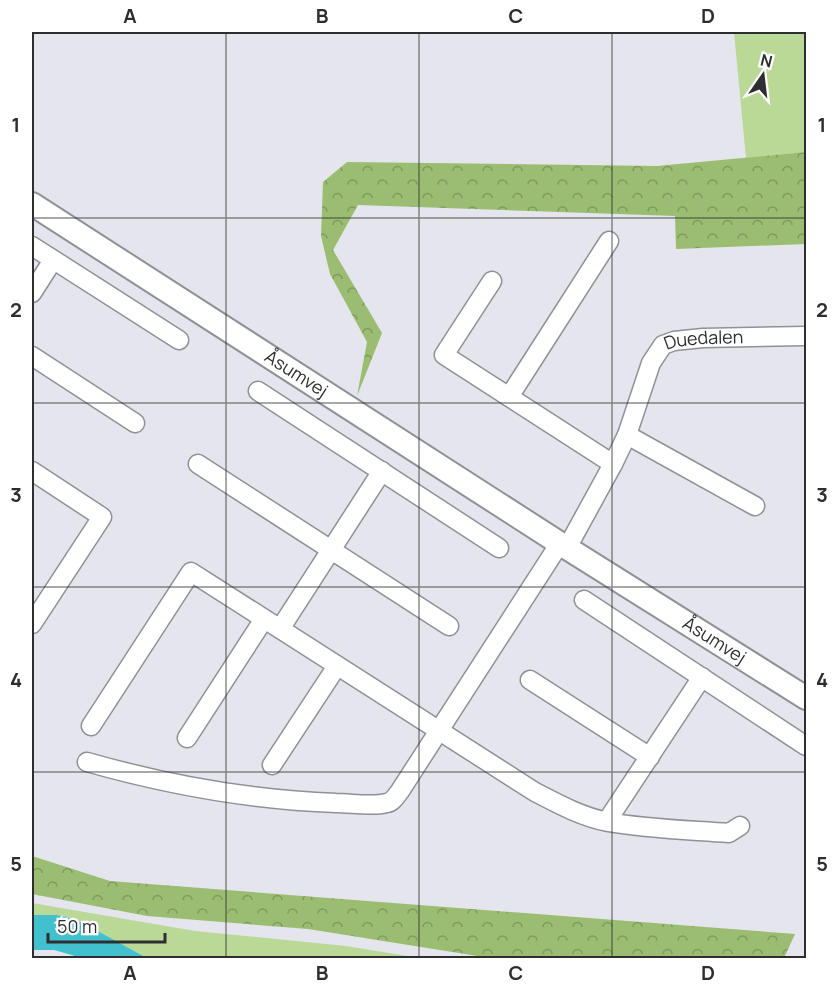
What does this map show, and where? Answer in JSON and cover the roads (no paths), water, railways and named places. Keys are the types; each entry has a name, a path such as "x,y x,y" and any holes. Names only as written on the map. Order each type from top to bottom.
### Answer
{"street":[{"name":"Åsumvej","path":"32,204 807,698"},
{"path":"509,397 609,241"},
{"path":"32,246 179,340"},
{"path":"32,293 53,260"},
{"path":"492,281 444,356 614,464"},
{"name":"Duedalen","path":"564,545 614,464 627,435 651,363 663,345 674,341 704,338 807,336"},
{"path":"32,356 135,423"},
{"name":"Åsumvej","path":"258,392 499,548"},
{"path":"627,435 755,506"},
{"path":"198,464 449,626"},
{"path":"32,471 102,517 32,624"},
{"path":"187,738 272,624 331,550 382,471"},
{"path":"87,762 194,787 260,797 375,804 392,801 564,545"},
{"path":"91,726 191,572 535,792 574,812 607,822 640,826 729,833 740,826"},
{"name":"Åsumvej","path":"584,600 807,746"},
{"path":"272,765 337,666"},
{"path":"607,822 702,677"},
{"path":"530,680 650,757"}],"water":[{"path":"32,915 57,915 70,918 147,958 82,958 54,950 32,950"}]}
